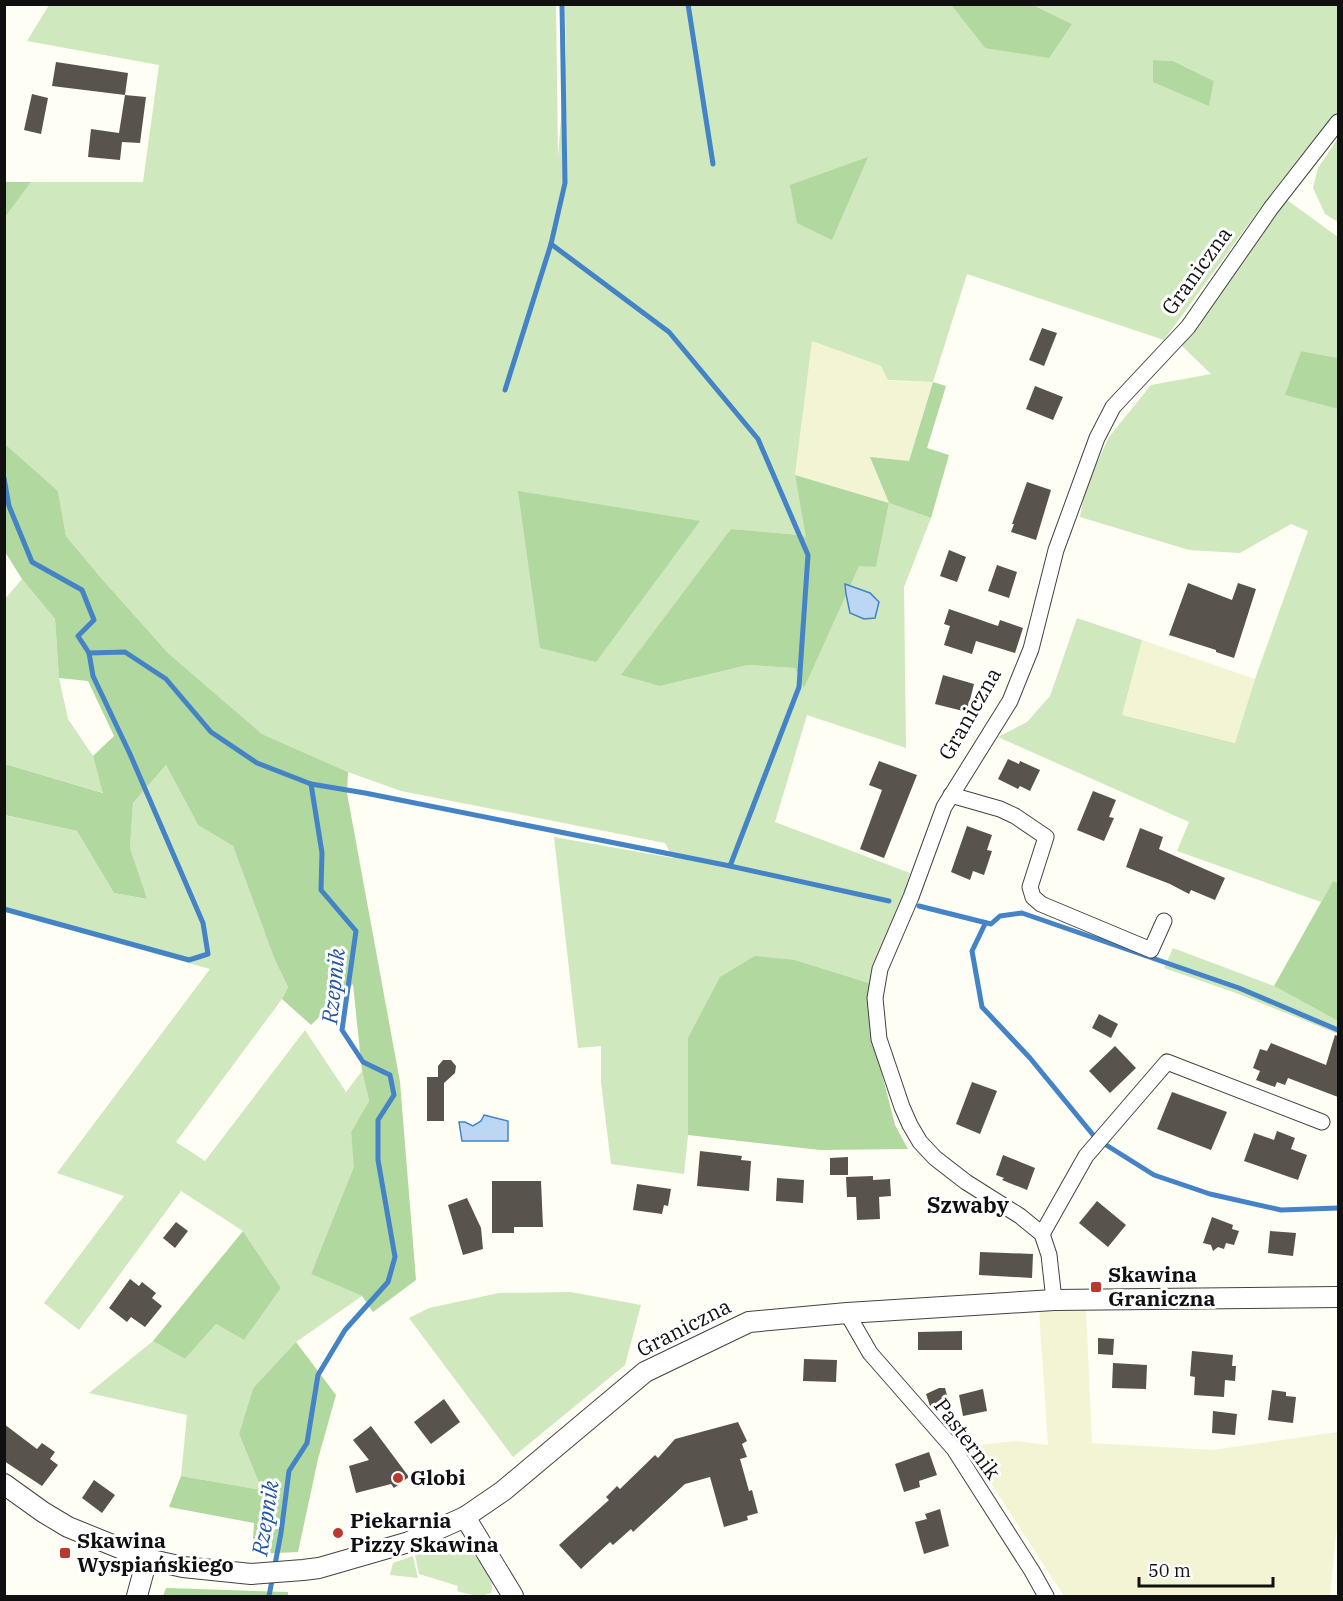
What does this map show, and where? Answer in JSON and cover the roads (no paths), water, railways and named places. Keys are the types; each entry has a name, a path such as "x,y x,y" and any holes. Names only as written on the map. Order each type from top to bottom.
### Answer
{"street":[{"name":"Graniczna","path":"1042,1234 1020,1216 966,1182 935,1158 920,1142 902,1107 879,1039 875,998 880,969 911,897 944,807 1010,701 1031,649 1056,550 1096,438 1113,407 1188,327 1271,208 1338,122"},
{"path":"951,795 1015,816 1046,837 1030,887 1033,897 1041,904 1151,950 1164,921"},
{"path":"1054,1300 1049,1255 1042,1234 1086,1156 1167,1062 1322,1122"},
{"name":"Graniczna","path":"4,1484 68,1527 147,1559 183,1567 251,1574 303,1570 409,1542 465,1517 503,1491 645,1372 749,1322 847,1313 1054,1300 1338,1298"},
{"name":"Pasternik","path":"847,1313 870,1353 954,1449 1046,1596"},
{"path":"465,1517 513,1596"},
{"path":"137,1596 147,1559"}],"water":[{"path":"845,584 870,593 879,602 875,618 864,619 850,613"},
{"path":"484,1115 508,1121 508,1141 462,1141 459,1122 473,1126 481,1121"}],"waterway":[{"path":"505,390 551,244 565,183 562,4"},
{"path":"688,4 713,164"},
{"path":"551,244 669,332 758,439 808,555 799,687 730,866"},
{"name":"Rzepnik","path":"4,478 9,506 32,562 82,590 94,620 78,636 89,653 125,652 166,679 211,732 257,763 311,784 322,853 321,890 356,931 342,1030 363,1062 390,1075 394,1095 378,1120 378,1160 395,1257 388,1282 345,1330 318,1375 307,1443 289,1471 281,1533 269,1596"},
{"path":"4,909 189,960 208,954 203,923 130,754 93,676 89,653"},
{"path":"311,784 730,866 889,901"},
{"path":"919,906 991,924 1000,916 1022,913 1239,988 1338,1030"},
{"path":"985,924 972,951 982,1007 1030,1058 1094,1136"},
{"path":"1103,1143 1154,1175 1210,1194 1281,1210 1338,1208"}],"place":[{"name":"Skawina Graniczna","path":"1096,1287"},
{"name":"Globi","path":"398,1478"},
{"name":"Piekarnia Pizzy Skawina","path":"338,1533"},
{"name":"Skawina Wyspiańskiego","path":"65,1553"}],"district":[{"name":"Szwaby","path":"968,1205"}]}
